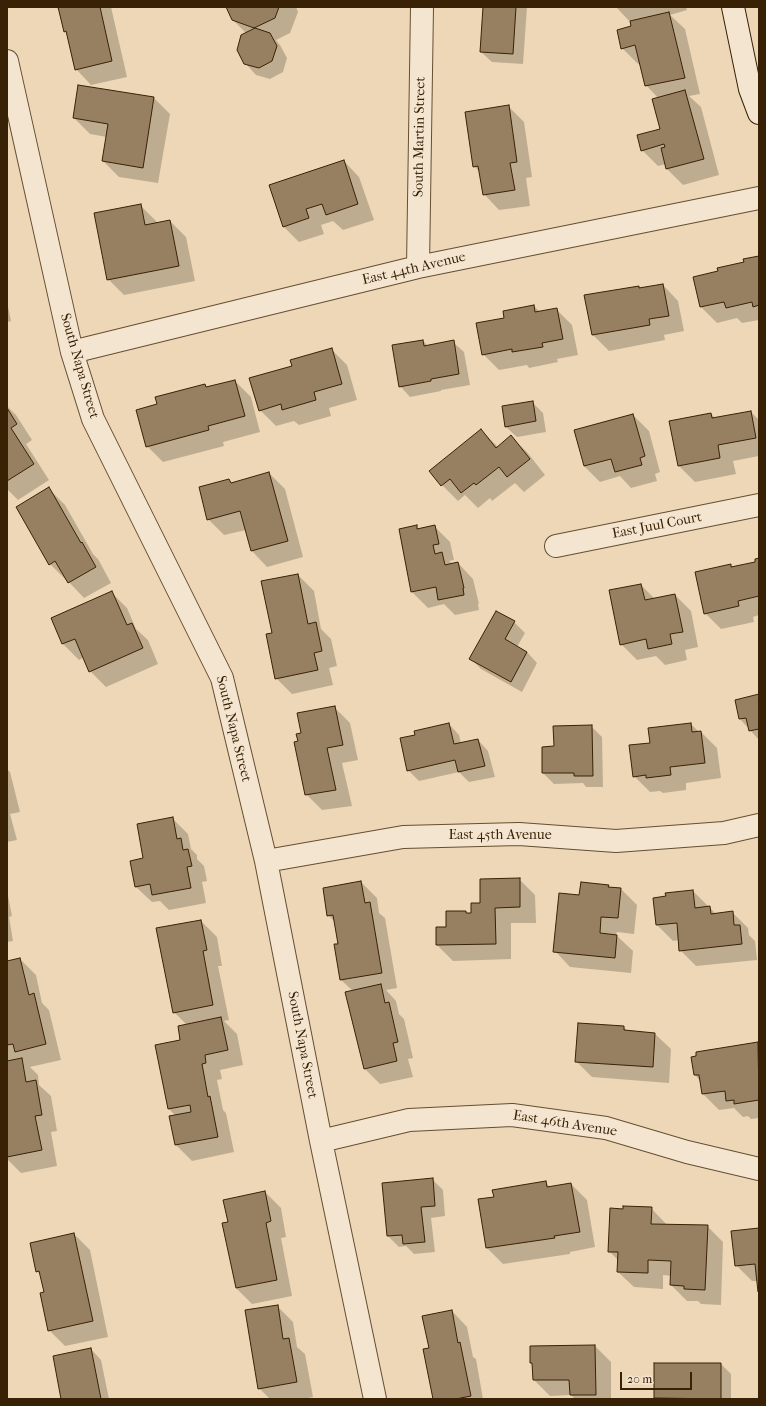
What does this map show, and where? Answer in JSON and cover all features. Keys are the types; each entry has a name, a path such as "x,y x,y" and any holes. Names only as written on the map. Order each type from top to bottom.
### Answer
{"street":[{"name":"South Martin Street","path":"418,267 422,7"},
{"path":"733,7 750,89 759,113"},
{"name":"South Napa Street","path":"7,61 72,352 93,419 222,678 266,860 321,1141 376,1399"},
{"name":"East 44th Avenue","path":"72,352 418,267 759,198"},
{"name":"East Juul Court","path":"556,546 759,505"},
{"name":"East 45th Avenue","path":"266,860 403,837 519,834 616,841 724,833 759,825"},
{"name":"East 46th Avenue","path":"321,1141 409,1120 512,1115 606,1128 687,1152 759,1169"}],"building":[{"path":"58,7 100,7 112,61 75,70 66,31 64,32"},
{"path":"226,7 279,7 275,18 254,28 232,20"},
{"path":"483,7 516,7 513,54 480,52"},
{"path":"669,12 685,78 645,86 635,45 621,49 617,30 631,26 630,21"},
{"path":"255,28 270,33 277,46 272,61 259,68 244,64 237,50 241,35"},
{"path":"78,85 154,97 143,168 102,161 108,124 73,118"},
{"path":"685,90 704,159 666,169 661,148 665,147 664,144 641,151 637,135 660,129 652,99"},
{"path":"509,105 517,162 510,163 515,190 483,195 478,166 473,167 465,112"},
{"path":"344,160 358,204 326,215 322,204 306,209 309,218 283,227 269,185"},
{"path":"141,204 145,225 170,220 179,266 107,280 94,213"},
{"path":"759,256 759,305 753,307 752,302 726,308 724,302 700,307 693,277 718,271 717,268 744,262 743,259"},
{"path":"663,284 669,316 649,319 650,325 592,335 584,295 639,286 639,288"},
{"path":"534,305 535,312 557,308 563,339 542,343 543,347 512,352 512,349 482,355 476,323 504,318 503,311"},
{"path":"423,340 424,346 454,340 459,374 399,387 392,345"},
{"path":"332,348 342,384 314,392 316,400 282,410 281,404 259,411 249,378 292,366 290,360"},
{"path":"235,380 245,416 208,426 209,430 146,447 136,410 157,404 155,397 205,384 206,387"},
{"path":"533,401 536,421 505,427 502,406"},
{"path":"7,408 17,424 11,428 34,464 7,481"},
{"path":"751,411 756,438 718,445 720,458 678,466 669,421 711,413 712,418"},
{"path":"633,414 645,456 640,458 642,465 615,472 611,459 584,466 574,430"},
{"path":"481,429 496,448 511,435 530,459 507,477 499,467 476,485 474,483 461,493 450,479 441,486 429,471"},
{"path":"269,472 288,541 251,551 240,511 207,520 199,487 229,479 231,483"},
{"path":"49,487 96,567 68,583 55,561 49,565 16,507"},
{"path":"417,525 417,529 435,525 439,544 433,545 435,554 442,552 445,565 458,562 464,588 464,595 438,600 436,587 411,592 399,529"},
{"path":"759,558 759,596 738,601 739,606 704,614 695,572 731,564 731,567 755,562 755,559"},
{"path":"298,574 308,624 316,622 322,651 314,653 318,670 275,679 266,634 272,633 261,581"},
{"path":"641,584 645,600 675,594 683,632 670,634 672,644 648,649 646,639 620,645 609,590"},
{"path":"112,591 127,625 132,623 143,648 89,672 75,639 62,644 51,618"},
{"path":"496,611 515,621 505,639 527,652 511,682 469,659"},
{"path":"759,694 759,729 749,731 746,718 739,719 735,700"},
{"path":"335,706 343,745 327,748 336,790 305,795 294,742 298,741 296,734 301,733 297,713"},
{"path":"449,723 454,744 478,739 485,766 458,772 455,760 407,771 400,738 415,735 414,731"},
{"path":"691,723 692,732 701,731 705,763 670,767 671,775 646,778 646,775 633,777 629,745 650,743 648,728"},
{"path":"592,725 593,776 574,776 574,773 542,773 542,747 554,746 553,726"},
{"path":"173,817 177,839 181,838 183,850 188,849 192,866 187,867 191,888 152,895 150,884 135,887 130,861 143,858 137,824"},
{"path":"520,878 520,907 495,908 496,944 436,945 436,927 446,927 446,911 466,911 466,913 471,913 471,903 480,903 480,879"},
{"path":"361,881 365,903 370,902 382,973 340,980 334,944 338,944 333,915 327,916 323,888"},
{"path":"581,882 621,888 618,918 601,917 600,933 617,935 615,958 553,952 559,893 579,895"},
{"path":"693,890 695,908 710,906 711,914 733,911 734,925 740,925 742,944 679,951 677,923 656,925 653,898 666,896 665,893"},
{"path":"201,920 207,950 203,951 213,1005 173,1013 156,928"},
{"path":"20,958 29,995 34,993 46,1044 15,1052 13,1044 7,1045 7,961"},
{"path":"381,984 385,1003 389,1002 398,1042 393,1043 397,1061 364,1069 345,992"},
{"path":"221,1017 228,1050 205,1055 206,1063 202,1064 208,1097 210,1096 218,1137 175,1145 169,1116 191,1112 190,1105 168,1109 155,1045 180,1040 178,1026"},
{"path":"578,1023 624,1026 624,1030 655,1033 653,1067 575,1062"},
{"path":"758,1042 759,1100 734,1104 734,1100 726,1101 725,1091 702,1094 699,1075 694,1075 691,1057 696,1056 696,1052"},
{"path":"22,1058 26,1082 36,1080 42,1115 35,1116 42,1150 7,1157 7,1061"},
{"path":"433,1178 435,1206 421,1207 425,1242 403,1244 402,1235 387,1236 382,1183"},
{"path":"546,1181 547,1187 571,1183 580,1232 554,1236 555,1238 486,1248 478,1199 494,1197 492,1190"},
{"path":"265,1191 271,1221 266,1223 277,1280 236,1288 222,1223 228,1222 223,1200"},
{"path":"623,1206 652,1207 651,1224 708,1225 705,1290 684,1289 684,1286 670,1285 671,1261 648,1260 648,1273 617,1272 618,1252 608,1252 610,1208 623,1209"},
{"path":"759,1228 758,1292 755,1264 735,1266 731,1231"},
{"path":"74,1233 93,1321 48,1331 40,1293 44,1292 39,1271 36,1272 30,1243"},
{"path":"278,1305 283,1339 289,1338 297,1382 258,1389 245,1310"},
{"path":"452,1310 458,1343 460,1342 471,1396 456,1399 433,1399 423,1349 429,1348 422,1316"},
{"path":"595,1345 596,1395 570,1395 569,1380 533,1380 532,1363 530,1363 530,1346"},
{"path":"91,1348 101,1399 61,1399 53,1356"},
{"path":"654,1363 721,1363 721,1399 654,1398"}]}
